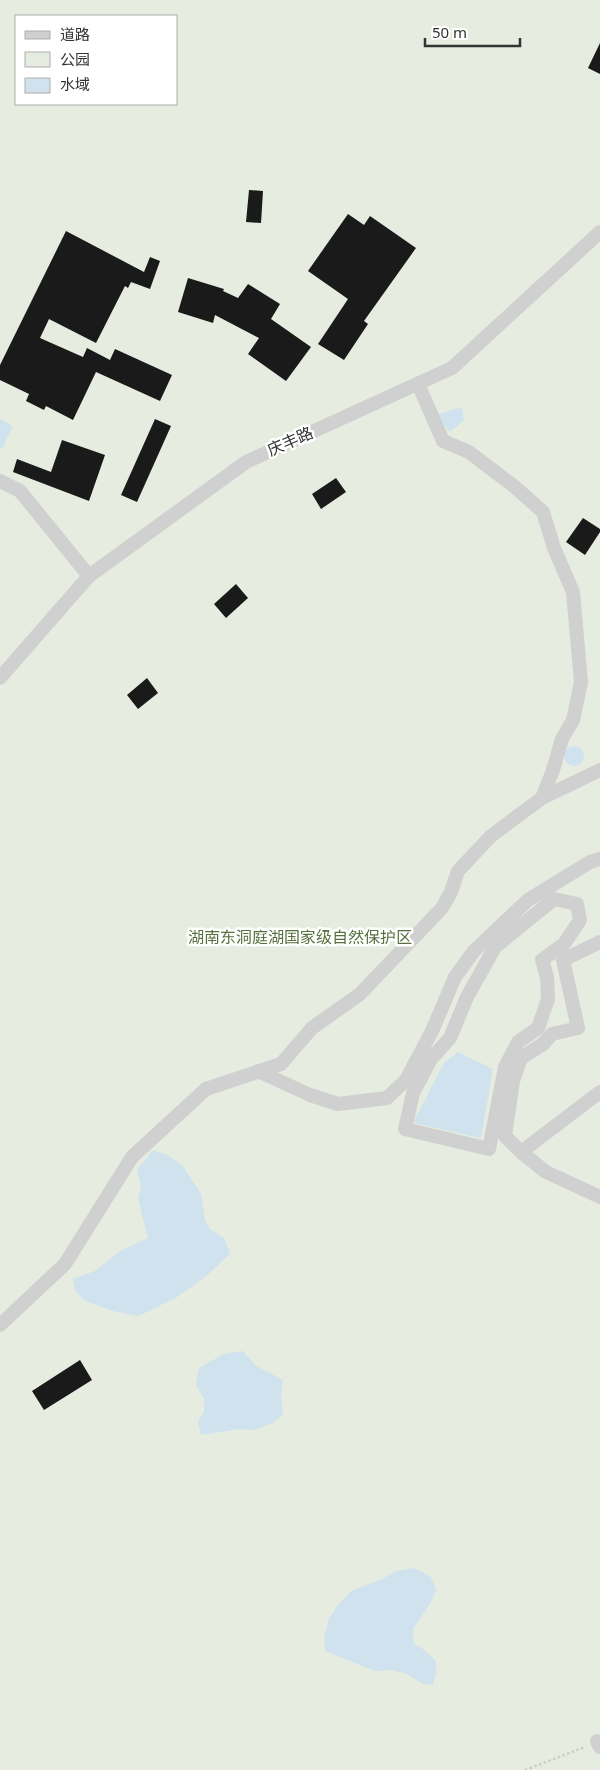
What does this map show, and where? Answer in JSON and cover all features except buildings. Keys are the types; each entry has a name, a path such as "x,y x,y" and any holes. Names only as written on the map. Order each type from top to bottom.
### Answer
{"street":[{"name":"庆丰路","path":"0,678 89,576 246,462 452,368 600,232"},
{"path":"418,384 443,441 469,452 543,512 554,548 573,592 581,682 573,720 562,739 542,798"},
{"path":"0,481 20,491 89,576"},
{"path":"0,1325 65,1264 132,1157 206,1089 281,1064 312,1028 360,994 442,908 451,892 458,871 491,836 542,798 600,770"},
{"path":"258,1071 310,1095 338,1104 388,1098 406,1080 432,1031 455,977 474,950 528,900 582,866 600,859"},
{"path":"554,899 576,904 580,920 564,944 542,960 547,978 548,999 538,1028 518,1042 505,1067 490,1150 405,1129 414,1093 431,1059 450,1038 467,997 494,947 554,899"},
{"path":"600,942 563,960 578,1028 552,1034 543,1044 521,1058 513,1081 506,1136 521,1152 546,1172 600,1197"},
{"path":"521,1152 600,1092"}],"path":[{"path":"525,1770 598,1744"}],"green space":[{"name":"湖南东洞庭湖国家级自然保护区","path":"0,0 600,0 600,1770 0,1770"}],"water":[{"path":"462,407 464,420 450,432 436,415"},
{"path":"0,419 13,426 2,449 0,448"},
{"path":"574,746 581,749 584,756 581,763 574,766 567,763 564,756 567,749"},
{"path":"458,1052 493,1069 481,1138 413,1123 444,1063"},
{"path":"153,1150 167,1155 182,1165 201,1194 205,1220 210,1229 224,1238 230,1254 204,1278 177,1297 139,1316 113,1311 85,1301 75,1291 73,1279 95,1271 120,1251 148,1238 138,1199 141,1187 137,1170"},
{"path":"243,1351 256,1366 283,1380 281,1398 283,1415 273,1423 254,1430 239,1429 201,1435 198,1421 204,1412 204,1399 196,1385 199,1368 224,1354"},
{"path":"414,1568 431,1577 436,1590 430,1604 413,1629 414,1644 423,1649 436,1661 433,1685 423,1684 405,1673 391,1670 375,1671 325,1651 324,1637 329,1619 338,1605 351,1591 382,1579 396,1571"}]}
